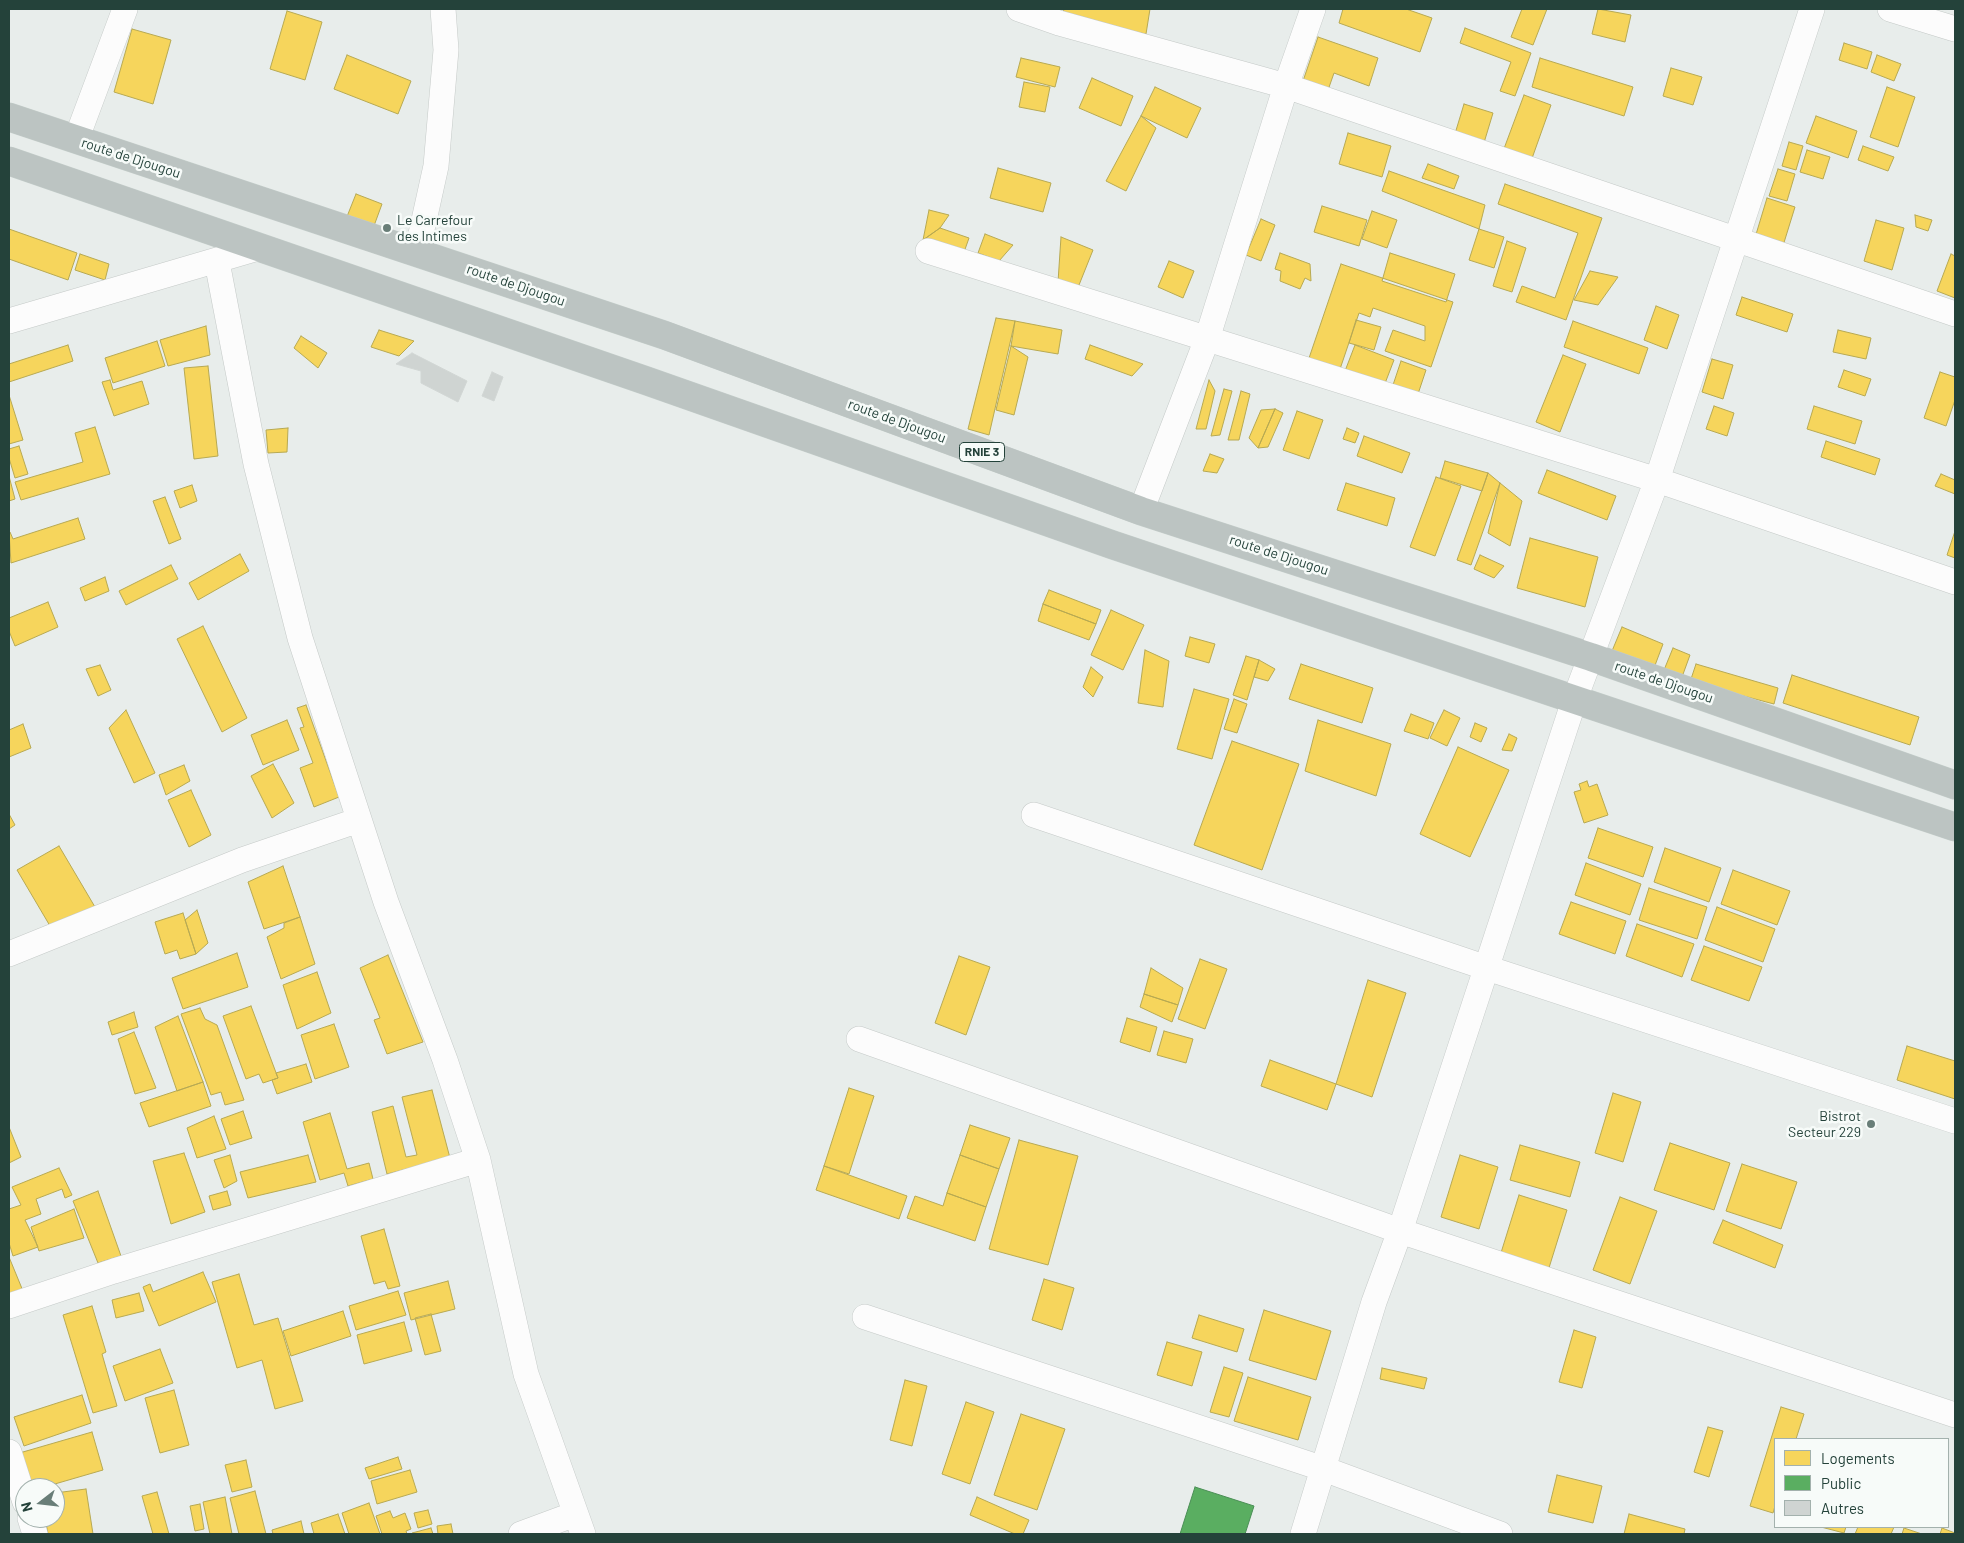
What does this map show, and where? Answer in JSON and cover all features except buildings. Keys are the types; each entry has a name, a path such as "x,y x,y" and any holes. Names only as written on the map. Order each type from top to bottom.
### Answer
{"highway":[{"name":"route de Djougou","path":"9,117 664,335 1141,510 1591,656 1955,785"},
{"path":"9,161 638,378 1122,548 1955,828"}],"street":[{"path":"76,140 125,9"},
{"path":"417,252 436,166 446,50 443,9"},
{"path":"1019,9 1059,24 1286,86 1737,238 1955,314"},
{"path":"1141,510 1207,339 1286,86 1313,9"},
{"path":"1303,1534 1374,1302 1400,1231 1574,701 1657,480 1812,9"},
{"path":"1890,9 1955,29"},
{"path":"9,322 217,262 258,248"},
{"path":"928,251 1657,480 1955,582"},
{"path":"217,262 256,464 295,618 359,820 478,1160 526,1374 579,1524 521,1534"},
{"path":"1034,815 1487,968 1955,1121"},
{"path":"9,954 242,860 359,820"},
{"path":"859,1039 1400,1231 1955,1415"},
{"path":"9,1306 114,1270 478,1160"},
{"path":"865,1317 1324,1469 1500,1534"},
{"path":"9,1452 17,1478"}],"place":[{"name":"Le Carrefour des Intimes","path":"387,228"},
{"name":"Bistrot Secteur 229","path":"1871,1124"}]}
